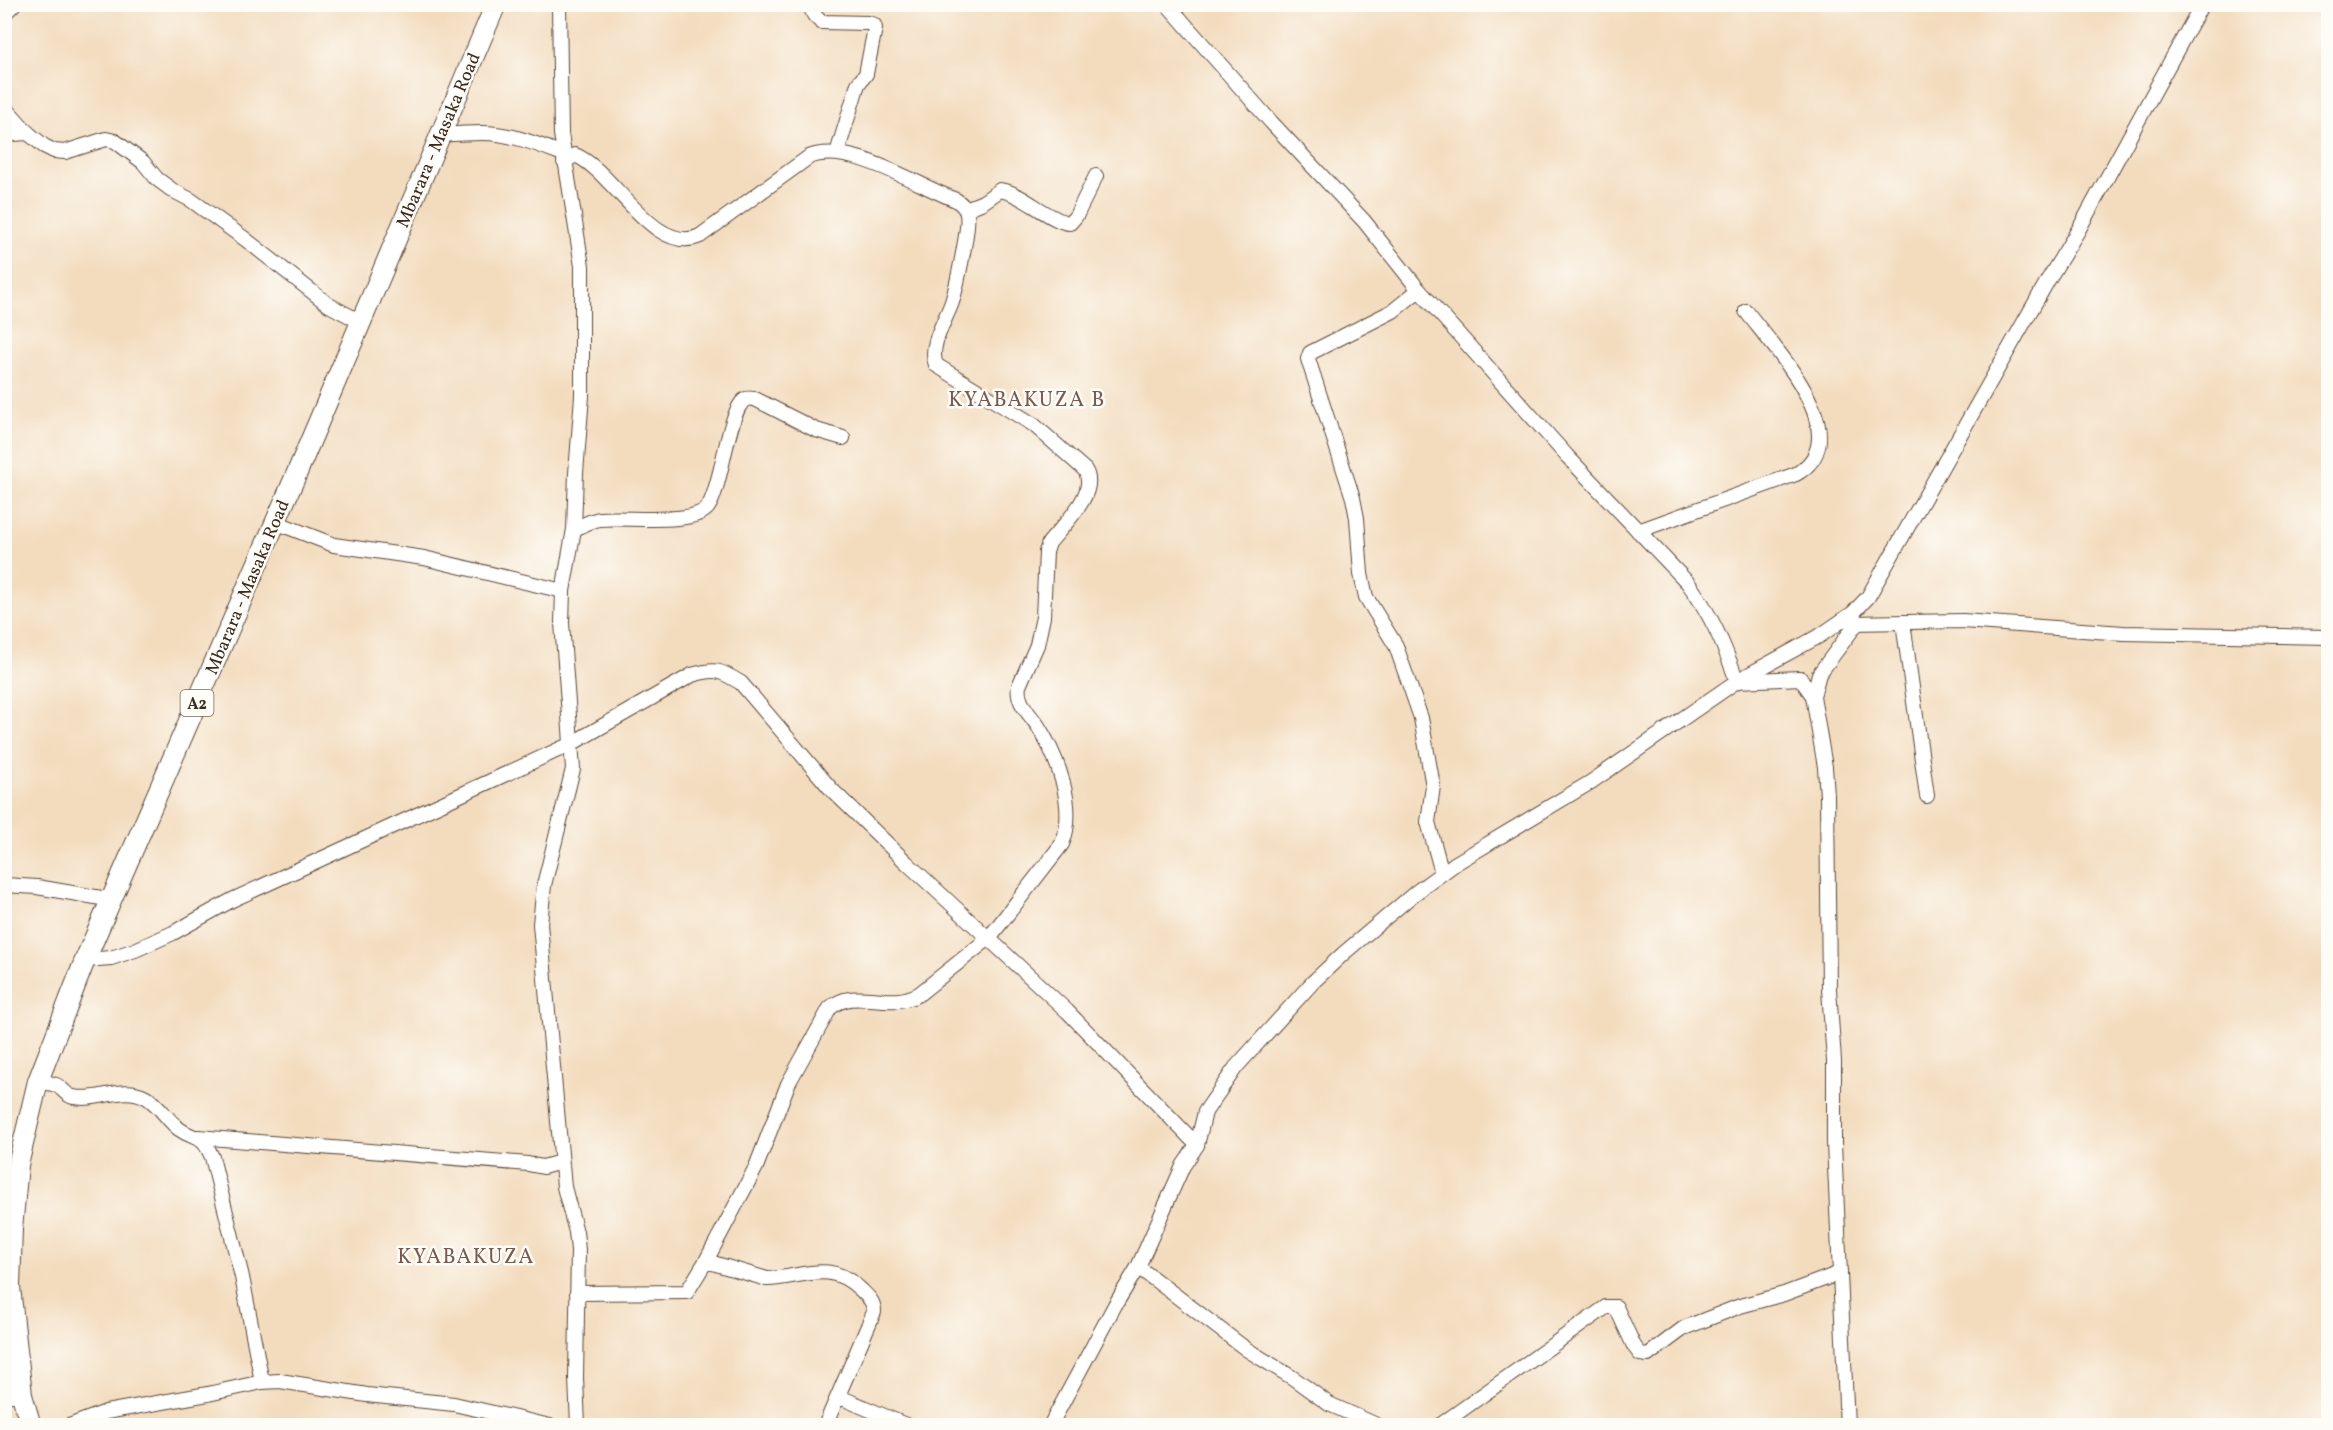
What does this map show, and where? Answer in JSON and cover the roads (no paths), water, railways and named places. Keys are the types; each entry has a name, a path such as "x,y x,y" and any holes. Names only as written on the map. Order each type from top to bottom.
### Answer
{"highway":[{"name":"Mbarara - Masaka Road","path":"31,1425 13,1395 10,1287 18,1165 38,1081 86,960 496,4"}],"street":[{"path":"4,14 14,4"},
{"path":"560,4 560,104 564,158 581,250 582,396 574,530 563,591 562,623 573,770 544,885 540,924 561,1162 578,1250 576,1378 578,1425"},
{"path":"808,4 821,22 868,23 874,25 875,28 866,74 858,84 837,153"},
{"path":"1167,4 1271,122 1364,221 1419,290 1560,447 1688,583 1703,603 1718,630 1737,681"},
{"path":"1050,1425 1138,1267 1183,1166 1197,1145 1205,1112 1236,1067 1272,1024 1344,953 1442,873 1591,782 1737,681 1773,663 1837,625 1853,613 1868,597 2079,229 2202,4"},
{"path":"4,106 28,133 54,151 65,152 106,139 115,141 143,162 157,179 191,200 329,305 360,322"},
{"path":"440,135 484,132 523,139 564,158 575,156 584,159 636,210 661,232 672,238 700,236 809,157 819,153 837,153 884,167 956,200 966,209 968,215 955,292 933,353 936,364 1034,425 1085,470 1090,483 1083,500 1049,543 1045,561 1044,617 1037,645 1018,693 1052,754 1064,791 1068,820 1067,832 1062,844 989,938 919,994 908,1000 895,1002 846,999 838,1001 830,1008 788,1084 756,1167 687,1292 577,1293"},
{"path":"4,138 13,134 28,133"},
{"path":"966,209 983,202 1000,190 1045,211 1061,222 1070,223 1076,216 1096,176"},
{"path":"1419,290 1393,311 1310,353 1308,359 1353,498 1365,597 1396,646 1422,718 1432,786 1428,822 1442,873"},
{"path":"1638,531 1796,474 1806,468 1811,460 1818,444 1819,425 1814,409 1806,392 1746,311"},
{"path":"574,530 596,519 643,517 668,519 694,517 702,513 713,498 736,415 747,398 755,399 816,430 843,438"},
{"path":"275,522 334,545 424,558 563,591"},
{"path":"1837,625 1858,622 1963,621 2123,633 2328,637"},
{"path":"1847,1425 1834,1144 1834,1061 1829,989 1827,789 1813,696 1820,674 1858,622"},
{"path":"1903,622 1927,796"},
{"path":"86,960 111,958 173,933 232,900 571,744 692,675 712,669 723,672 741,683 831,789 906,863 1067,1011 1197,1145"},
{"path":"1737,681 1800,678 1813,696"},
{"path":"4,885 37,887 112,900"},
{"path":"38,1081 55,1085 65,1094 75,1098 93,1099 121,1092 136,1093 159,1107 179,1129 206,1143 212,1157 242,1277 262,1382"},
{"path":"198,1137 543,1167 561,1162"},
{"path":"543,1167 564,1187"},
{"path":"706,1261 767,1280 823,1271 844,1277 854,1283 870,1299 874,1306 873,1318 825,1425"},
{"path":"1138,1267 1246,1349 1329,1404 1378,1425"},
{"path":"1439,1425 1606,1306 1616,1307 1634,1346 1641,1354 1648,1355 1684,1328 1740,1305 1784,1294 1840,1273"},
{"path":"69,1425 106,1412 262,1382 280,1381 367,1395 454,1404 550,1425"},
{"path":"836,1401 842,1398 908,1425"}],"district":[{"name":"KYABAKUZA B","path":"1027,399"},
{"name":"KYABAKUZA","path":"466,1256"}]}
